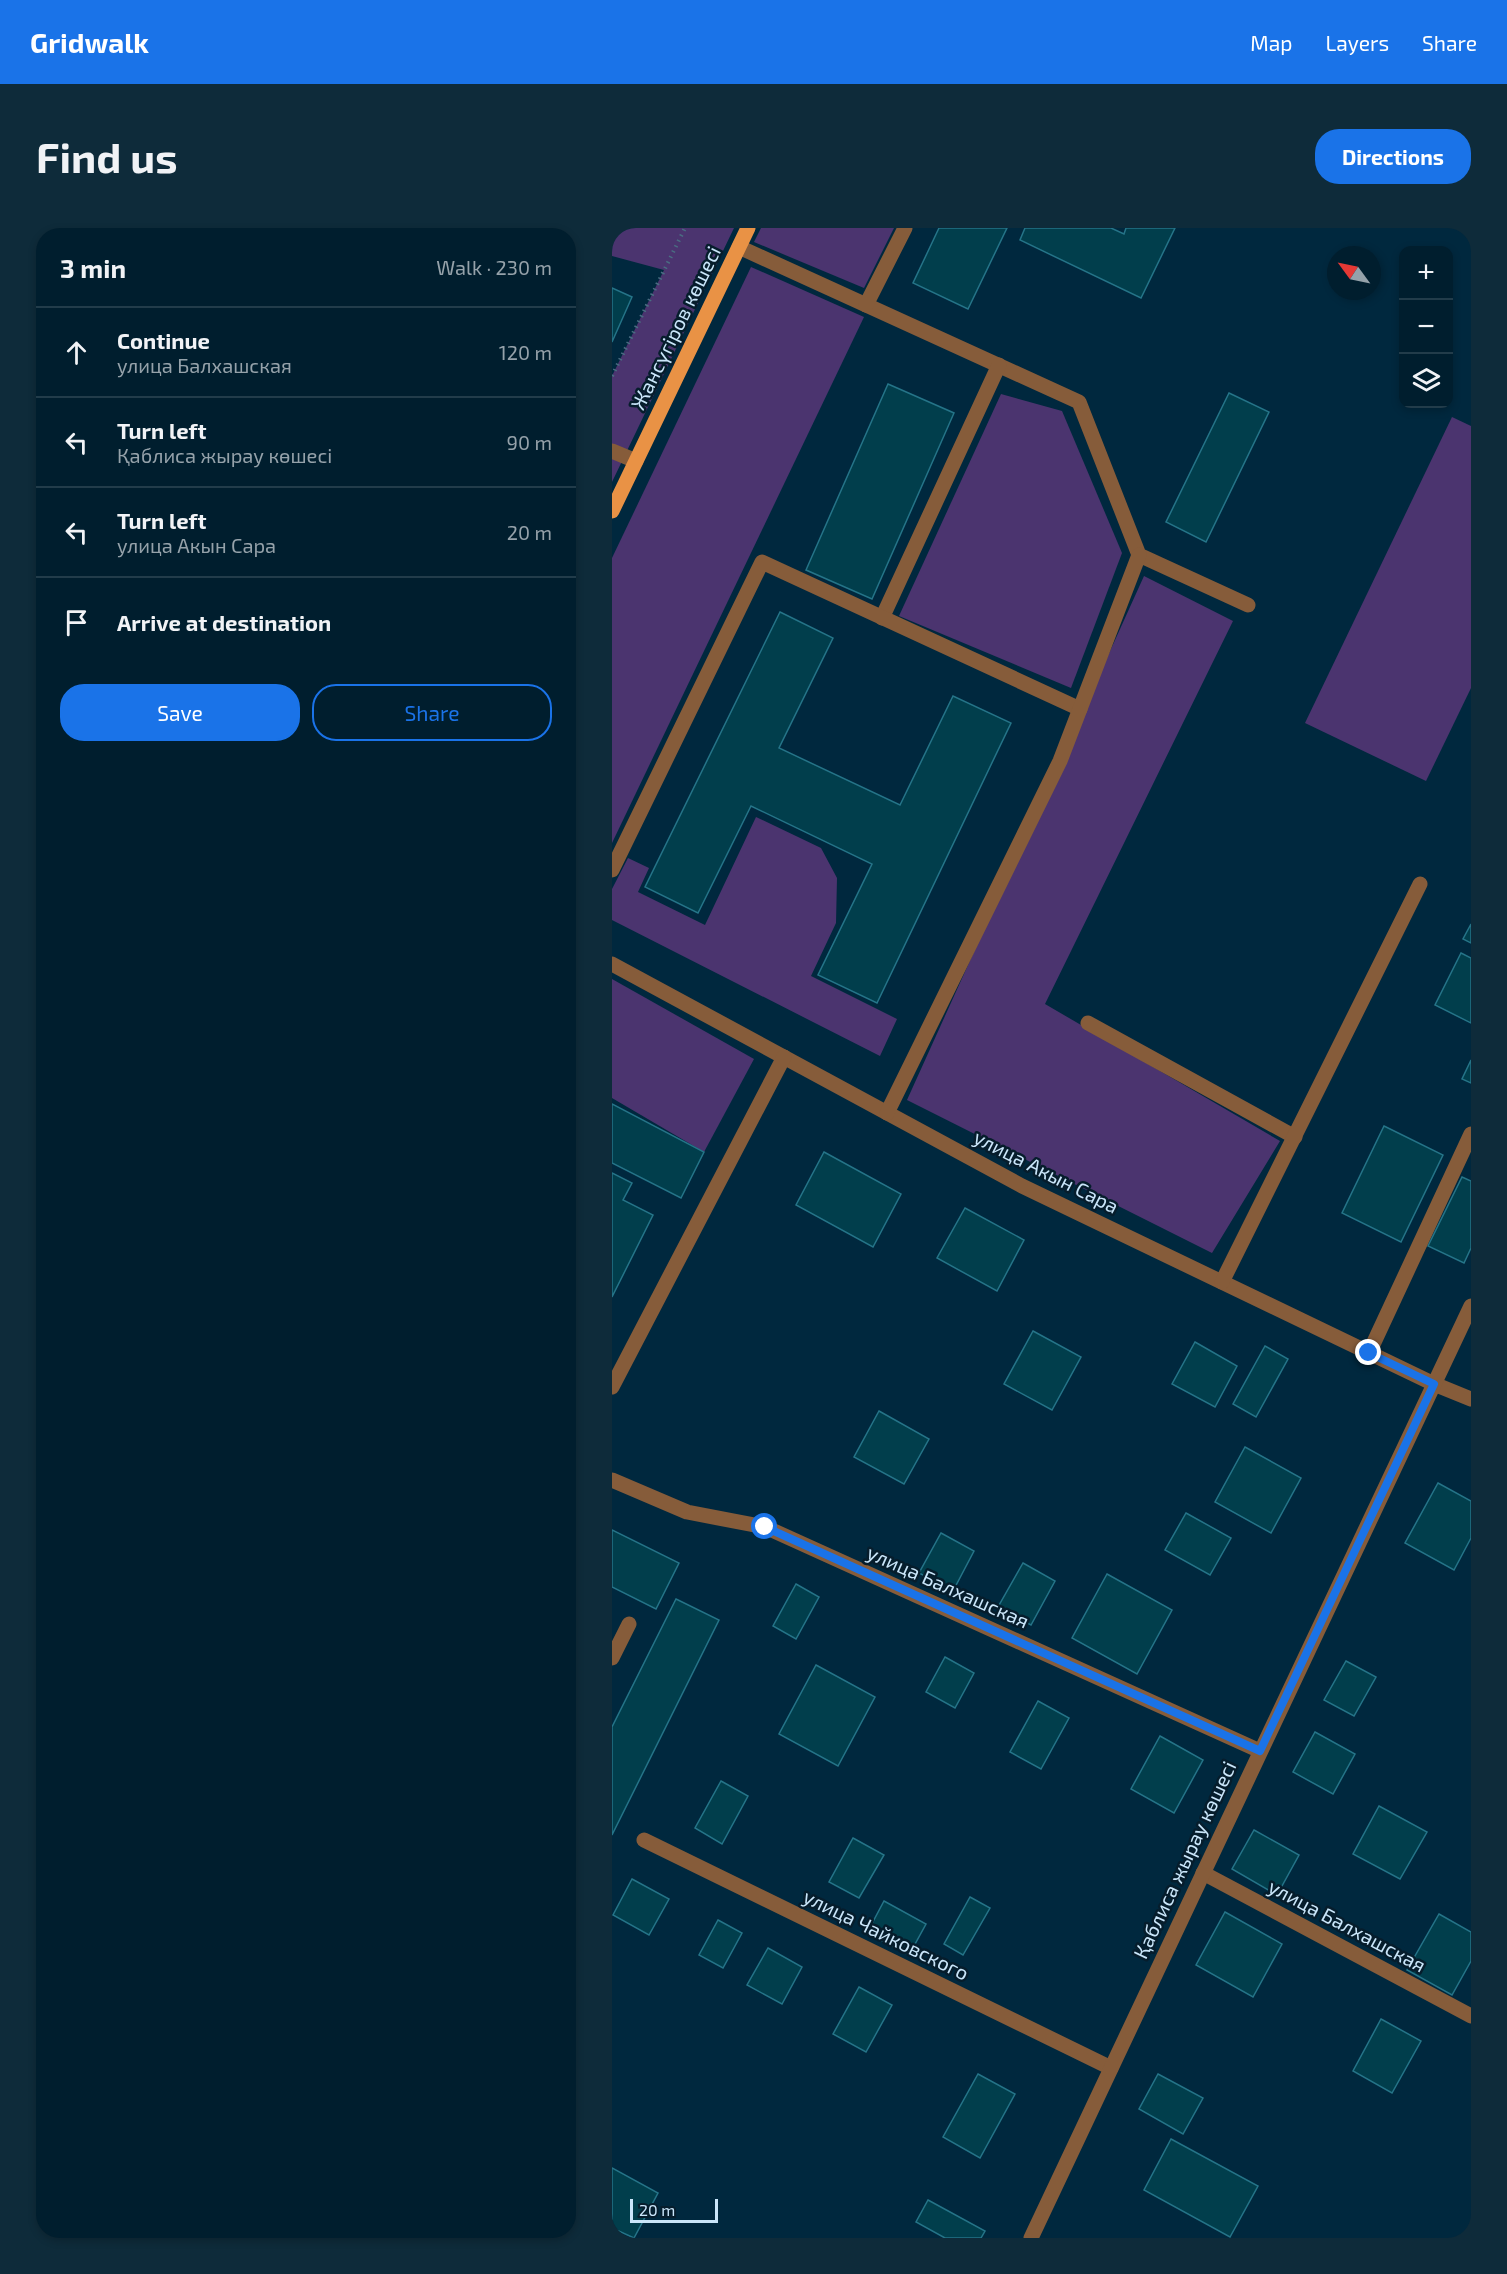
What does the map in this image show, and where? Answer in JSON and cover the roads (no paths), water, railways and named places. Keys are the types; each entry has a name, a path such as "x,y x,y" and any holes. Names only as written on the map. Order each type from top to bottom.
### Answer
{"main road":[{"name":"Жансүгіров көшесі","path":"612,512 748,228"}],"street":[{"path":"866,305 905,228"},
{"path":"739,247 1079,402 1139,555 1060,761 887,1113"},
{"path":"882,618 999,365"},
{"path":"612,451 636,461"},
{"path":"1139,555 1248,605"},
{"path":"612,870 762,562 1080,709"},
{"path":"1222,1282 1420,884"},
{"name":"улица Акын Сара","path":"612,964 1022,1186 1434,1384 1471,1399"},
{"path":"1088,1023 1295,1137"},
{"path":"612,1387 784,1057"},
{"path":"1369,1353 1471,1134"},
{"name":"Қаблиса жырау көшесі","path":"1031,2238 1471,1306"},
{"name":"улица Балхашская","path":"612,1480 687,1512 765,1527 1260,1751"},
{"path":"612,1658 629,1624"},
{"name":"улица Чайковского","path":"644,1840 1111,2068"},
{"name":"улица Балхашская","path":"1203,1873 1471,2016"}]}
